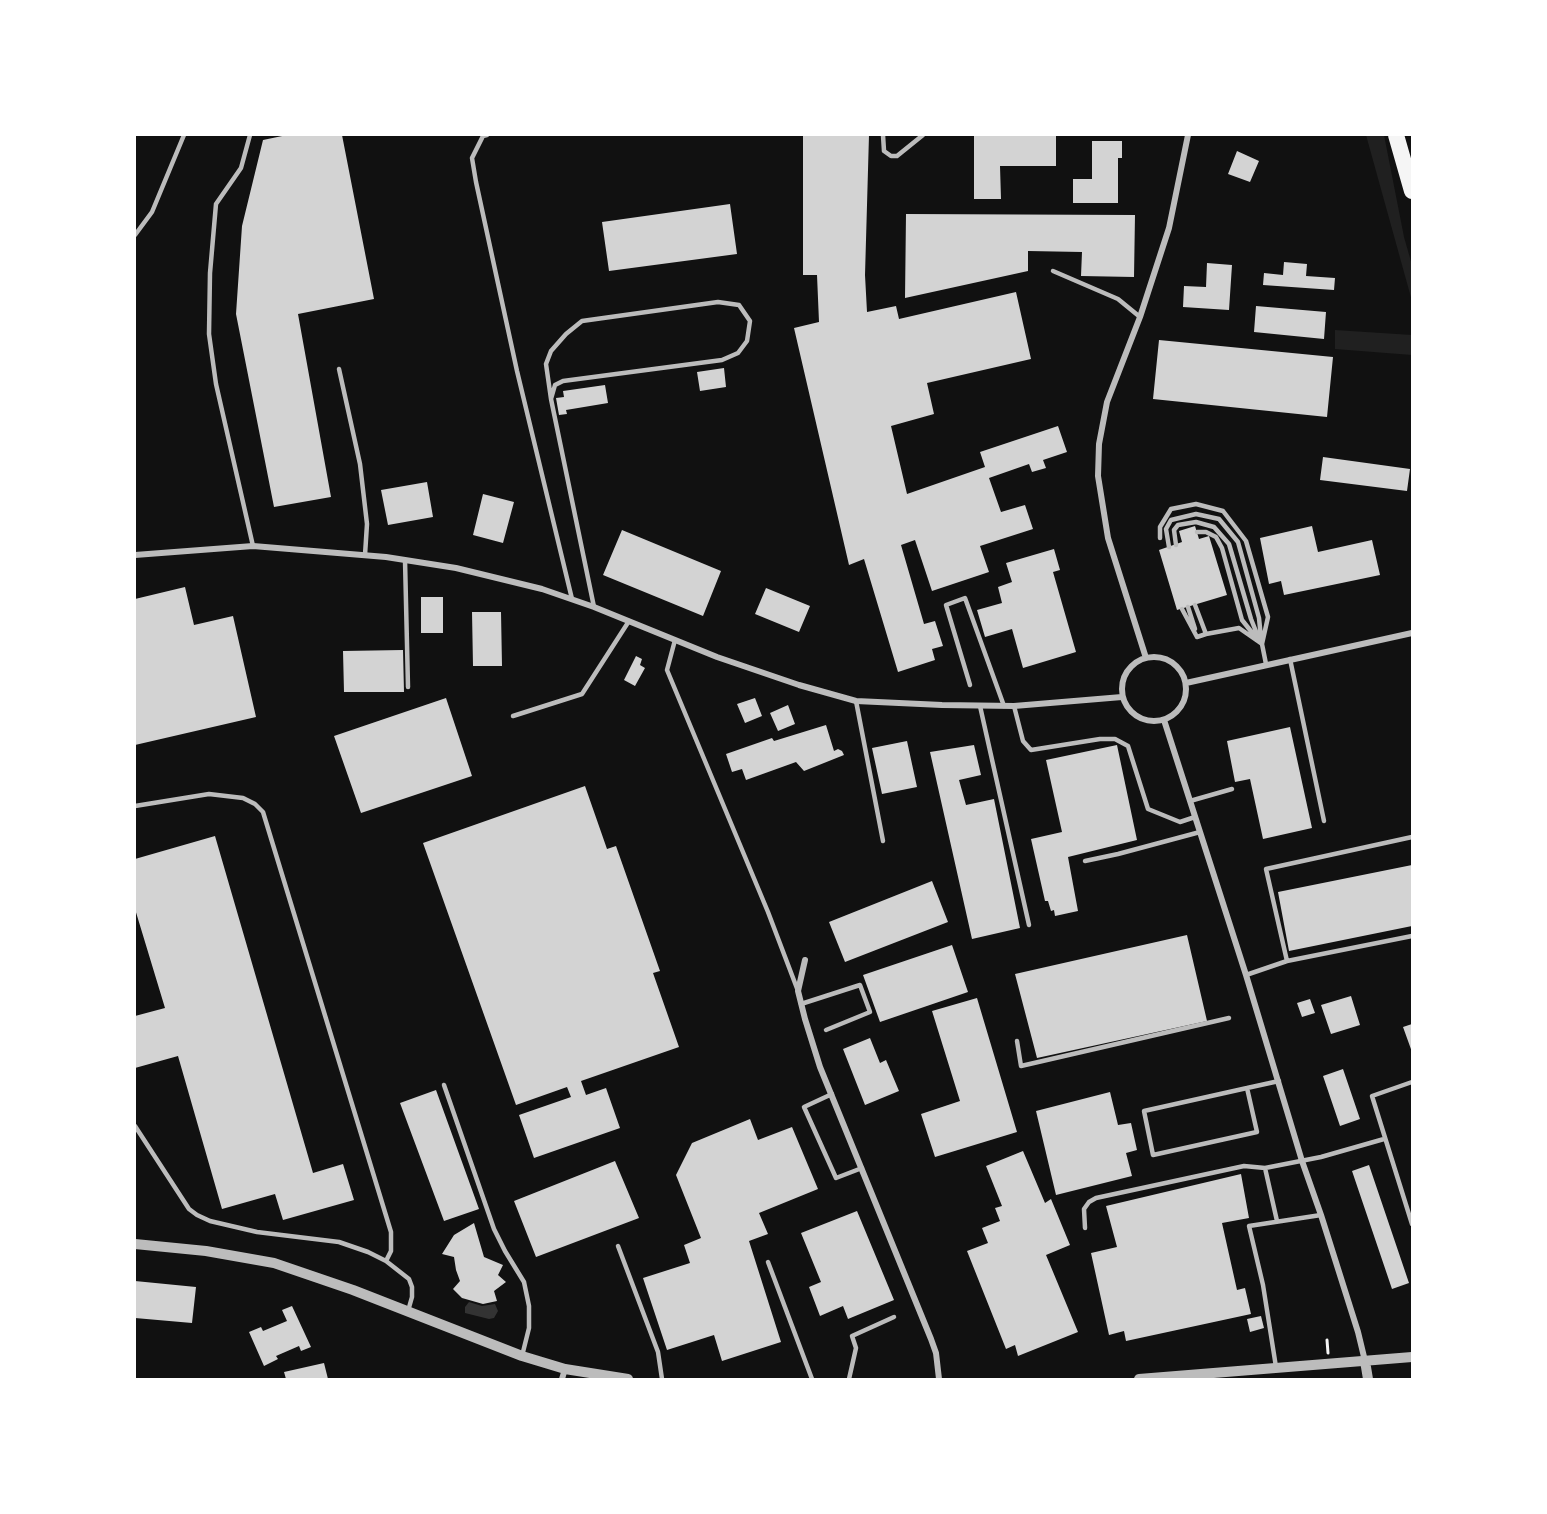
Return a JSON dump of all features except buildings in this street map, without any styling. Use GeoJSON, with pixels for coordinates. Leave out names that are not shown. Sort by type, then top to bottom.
{"type":"FeatureCollection","features":[{"type":"Feature","properties":{"kind":"highway"},"geometry":{"type":"LineString","coordinates":[[1396,135],[1412,191]]}},
{"type":"Feature","properties":{"kind":"street"},"geometry":{"type":"LineString","coordinates":[[1146,658],[1108,538],[1098,477],[1099,444],[1107,402],[1140,317],[1169,228],[1188,135]]}},
{"type":"Feature","properties":{"kind":"street"},"geometry":{"type":"LineString","coordinates":[[135,555],[253,546],[365,555],[456,568],[542,589],[799,685],[856,701],[1014,706],[1122,697]]}},
{"type":"Feature","properties":{"kind":"street"},"geometry":{"type":"LineString","coordinates":[[1186,683],[1412,633]]}},
{"type":"Feature","properties":{"kind":"street"},"geometry":{"type":"LineString","coordinates":[[1146,658],[1167,659],[1182,673],[1186,683],[1186,692],[1179,710],[1164,720],[1154,722],[1143,720],[1126,707],[1122,697],[1121,687],[1129,668],[1146,658]]}},
{"type":"Feature","properties":{"kind":"street"},"geometry":{"type":"LineString","coordinates":[[1164,720],[1321,1215],[1365,1361],[1368,1379]]}},
{"type":"Feature","properties":{"kind":"street"},"geometry":{"type":"LineString","coordinates":[[805,960],[798,991],[820,1067],[936,1353],[939,1379]]}},
{"type":"Feature","properties":{"kind":"street"},"geometry":{"type":"LineString","coordinates":[[135,1244],[206,1251],[274,1263],[312,1274],[563,1374],[628,1379]]}},
{"type":"Feature","properties":{"kind":"street"},"geometry":{"type":"LineString","coordinates":[[1138,1379],[1412,1357]]}},
{"type":"Feature","properties":{"kind":"lane"},"geometry":{"type":"LineString","coordinates":[[135,235],[152,212],[184,135]]}},
{"type":"Feature","properties":{"kind":"lane"},"geometry":{"type":"LineString","coordinates":[[250,135],[241,168],[216,204],[208,334],[216,384],[253,546]]}},
{"type":"Feature","properties":{"kind":"lane"},"geometry":{"type":"LineString","coordinates":[[487,135],[483,136],[472,158],[476,182],[517,371],[572,599]]}},
{"type":"Feature","properties":{"kind":"lane"},"geometry":{"type":"LineString","coordinates":[[883,135],[884,151],[891,156],[897,156],[923,135]]}},
{"type":"Feature","properties":{"kind":"lane"},"geometry":{"type":"LineString","coordinates":[[1053,270],[1118,298],[1140,317]]}},
{"type":"Feature","properties":{"kind":"lane"},"geometry":{"type":"LineString","coordinates":[[551,399],[555,385],[563,381],[722,360],[738,353],[747,341],[750,321],[739,305],[718,302],[582,321],[551,351],[546,364],[551,399],[594,607]]}},
{"type":"Feature","properties":{"kind":"lane"},"geometry":{"type":"LineString","coordinates":[[339,369],[360,464],[367,524],[365,555]]}},
{"type":"Feature","properties":{"kind":"lane"},"geometry":{"type":"LineString","coordinates":[[1160,538],[1160,527],[1171,509],[1197,504],[1223,511],[1246,541],[1268,617],[1262,644]]}},
{"type":"Feature","properties":{"kind":"lane"},"geometry":{"type":"LineString","coordinates":[[1169,547],[1166,529],[1171,520],[1196,514],[1219,519],[1238,542],[1259,618],[1266,664]]}},
{"type":"Feature","properties":{"kind":"lane"},"geometry":{"type":"LineString","coordinates":[[1180,536],[1175,542],[1174,530],[1178,525],[1196,522],[1214,527],[1229,544],[1251,619],[1262,644]]}},
{"type":"Feature","properties":{"kind":"lane"},"geometry":{"type":"LineString","coordinates":[[1197,532],[1206,532],[1216,537],[1222,548],[1242,620],[1262,644]]}},
{"type":"Feature","properties":{"kind":"lane"},"geometry":{"type":"LineString","coordinates":[[405,560],[408,687]]}},
{"type":"Feature","properties":{"kind":"lane"},"geometry":{"type":"LineString","coordinates":[[970,685],[946,605],[965,598],[1004,706]]}},
{"type":"Feature","properties":{"kind":"lane"},"geometry":{"type":"LineString","coordinates":[[1195,605],[1206,634]]}},
{"type":"Feature","properties":{"kind":"lane"},"geometry":{"type":"LineString","coordinates":[[1188,607],[1197,637]]}},
{"type":"Feature","properties":{"kind":"lane"},"geometry":{"type":"LineString","coordinates":[[1182,609],[1197,637]]}},
{"type":"Feature","properties":{"kind":"lane"},"geometry":{"type":"LineString","coordinates":[[513,716],[582,694],[629,621]]}},
{"type":"Feature","properties":{"kind":"lane"},"geometry":{"type":"LineString","coordinates":[[1197,637],[1239,628],[1262,644]]}},
{"type":"Feature","properties":{"kind":"lane"},"geometry":{"type":"LineString","coordinates":[[675,640],[667,670],[768,912],[798,991]]}},
{"type":"Feature","properties":{"kind":"lane"},"geometry":{"type":"LineString","coordinates":[[1290,659],[1324,821]]}},
{"type":"Feature","properties":{"kind":"lane"},"geometry":{"type":"LineString","coordinates":[[856,701],[883,841]]}},
{"type":"Feature","properties":{"kind":"lane"},"geometry":{"type":"LineString","coordinates":[[980,706],[1029,925]]}},
{"type":"Feature","properties":{"kind":"lane"},"geometry":{"type":"LineString","coordinates":[[1014,706],[1023,741],[1031,750],[1100,739],[1115,739],[1128,746],[1148,809],[1180,822],[1195,817]]}},
{"type":"Feature","properties":{"kind":"lane"},"geometry":{"type":"LineString","coordinates":[[1190,801],[1232,789]]}},
{"type":"Feature","properties":{"kind":"lane"},"geometry":{"type":"LineString","coordinates":[[135,806],[209,794],[243,798],[255,804],[263,812],[392,1232],[391,1251],[386,1261]]}},
{"type":"Feature","properties":{"kind":"lane"},"geometry":{"type":"LineString","coordinates":[[1085,861],[1200,832]]}},
{"type":"Feature","properties":{"kind":"lane"},"geometry":{"type":"LineString","coordinates":[[1287,961],[1266,870],[1412,837]]}},
{"type":"Feature","properties":{"kind":"lane"},"geometry":{"type":"LineString","coordinates":[[1246,975],[1287,961],[1412,936]]}},
{"type":"Feature","properties":{"kind":"lane"},"geometry":{"type":"LineString","coordinates":[[801,1004],[861,985],[870,1012],[826,1030]]}},
{"type":"Feature","properties":{"kind":"lane"},"geometry":{"type":"LineString","coordinates":[[1017,1041],[1022,1066],[1229,1018]]}},
{"type":"Feature","properties":{"kind":"lane"},"geometry":{"type":"LineString","coordinates":[[1247,1088],[1257,1132],[1153,1155],[1144,1111],[1247,1088],[1279,1081]]}},
{"type":"Feature","properties":{"kind":"lane"},"geometry":{"type":"LineString","coordinates":[[1412,1082],[1372,1096],[1412,1224]]}},
{"type":"Feature","properties":{"kind":"lane"},"geometry":{"type":"LineString","coordinates":[[444,1085],[494,1229],[524,1282],[529,1306],[529,1328],[522,1356]]}},
{"type":"Feature","properties":{"kind":"lane"},"geometry":{"type":"LineString","coordinates":[[832,1094],[804,1107],[836,1178],[862,1168]]}},
{"type":"Feature","properties":{"kind":"lane"},"geometry":{"type":"LineString","coordinates":[[135,1126],[189,1209],[197,1215],[210,1221],[257,1232],[339,1242],[386,1261],[409,1279],[412,1297],[408,1311]]}},
{"type":"Feature","properties":{"kind":"lane"},"geometry":{"type":"LineString","coordinates":[[1085,1228],[1084,1209],[1096,1198],[1244,1166],[1265,1168],[1302,1161],[1384,1139]]}},
{"type":"Feature","properties":{"kind":"lane"},"geometry":{"type":"LineString","coordinates":[[1265,1168],[1277,1221]]}},
{"type":"Feature","properties":{"kind":"lane"},"geometry":{"type":"LineString","coordinates":[[1276,1368],[1263,1285],[1249,1226],[1321,1215]]}},
{"type":"Feature","properties":{"kind":"lane"},"geometry":{"type":"LineString","coordinates":[[618,1246],[658,1352],[662,1379]]}},
{"type":"Feature","properties":{"kind":"lane"},"geometry":{"type":"LineString","coordinates":[[768,1262],[812,1379]]}},
{"type":"Feature","properties":{"kind":"lane"},"geometry":{"type":"LineString","coordinates":[[849,1379],[856,1348],[852,1336],[894,1317]]}},
{"type":"Feature","properties":{"kind":"shaded area"},"geometry":{"type":"Polygon","coordinates":[[[1366,135],[1384,135],[1404,237],[1412,265],[1412,301],[1366,135]]]}},
{"type":"Feature","properties":{"kind":"shaded area"},"geometry":{"type":"Polygon","coordinates":[[[1335,330],[1412,335],[1412,355],[1335,349],[1335,330]]]}},
{"type":"Feature","properties":{"kind":"shaded area"},"geometry":{"type":"Polygon","coordinates":[[[469,1302],[482,1306],[495,1304],[498,1311],[494,1318],[489,1319],[465,1313],[465,1307],[469,1302]]]}}]}
